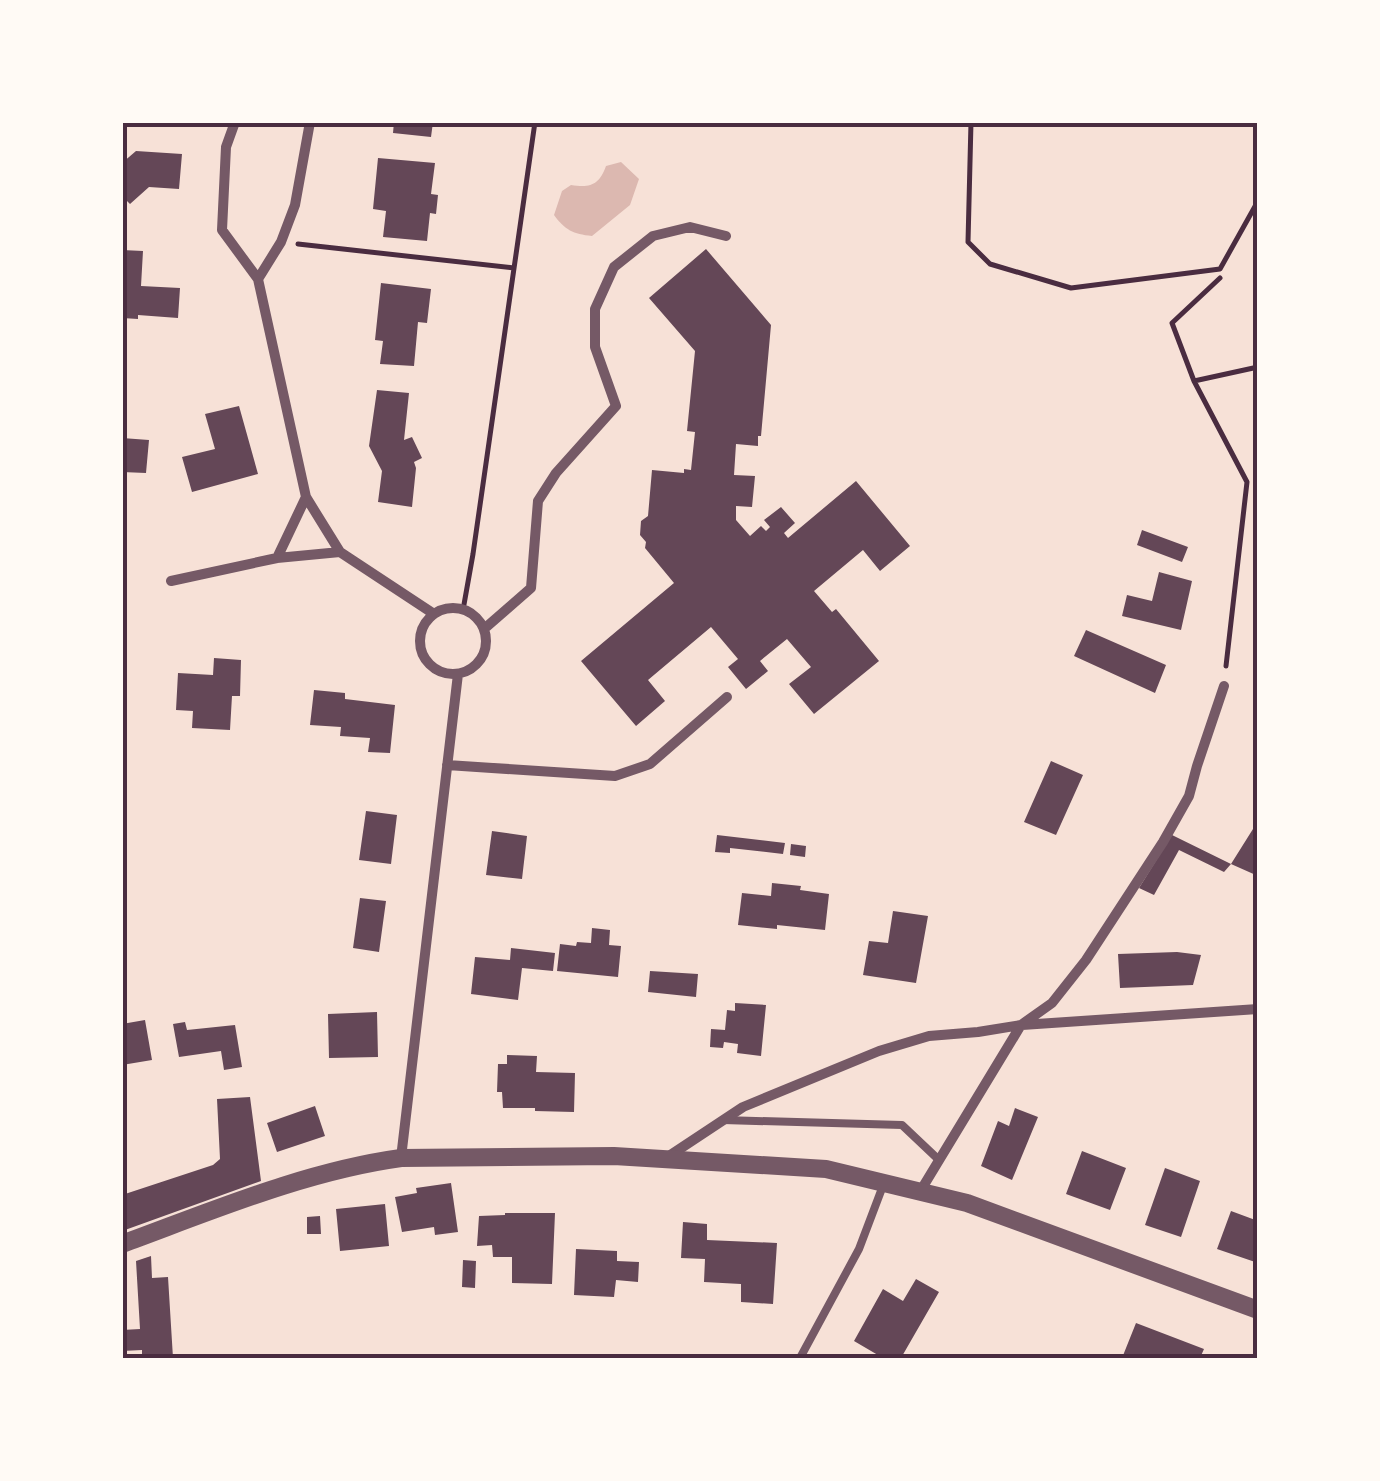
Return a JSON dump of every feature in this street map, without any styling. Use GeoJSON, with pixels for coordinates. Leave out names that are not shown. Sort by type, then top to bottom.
{"type":"FeatureCollection","features":[{"type":"Feature","properties":{"kind":"street"},"geometry":{"type":"LineString","coordinates":[[235,122],[226,147],[222,230],[258,278],[306,498],[340,552],[434,614]]}},
{"type":"Feature","properties":{"kind":"street"},"geometry":{"type":"LineString","coordinates":[[258,278],[281,242],[295,205],[310,122]]}},
{"type":"Feature","properties":{"kind":"street"},"geometry":{"type":"LineString","coordinates":[[484,629],[531,588],[538,502],[556,473],[616,406],[595,347],[595,309],[614,267],[653,236],[690,227],[726,236]]}},
{"type":"Feature","properties":{"kind":"street"},"geometry":{"type":"LineString","coordinates":[[276,558],[306,498]]}},
{"type":"Feature","properties":{"kind":"street"},"geometry":{"type":"LineString","coordinates":[[172,581],[276,558],[340,552]]}},
{"type":"Feature","properties":{"kind":"street"},"geometry":{"type":"LineString","coordinates":[[443,609],[463,610],[484,629],[486,639],[481,658],[467,671],[447,674],[436,670],[422,653],[420,642],[426,622],[443,609]]}},
{"type":"Feature","properties":{"kind":"street"},"geometry":{"type":"LineString","coordinates":[[401,1158],[458,674]]}},
{"type":"Feature","properties":{"kind":"street"},"geometry":{"type":"LineString","coordinates":[[921,1190],[1021,1025],[1052,1003],[1075,974],[1163,842],[1189,796],[1224,686]]}},
{"type":"Feature","properties":{"kind":"street"},"geometry":{"type":"LineString","coordinates":[[447,765],[615,776],[650,764],[727,696]]}},
{"type":"Feature","properties":{"kind":"street"},"geometry":{"type":"LineString","coordinates":[[667,1158],[743,1107],[879,1051],[929,1036],[1021,1025],[1258,1009]]}},
{"type":"Feature","properties":{"kind":"street"},"geometry":{"type":"LineString","coordinates":[[122,1244],[201,1214],[361,1163],[401,1158],[667,1158],[826,1168],[968,1202],[1258,1310]]}},
{"type":"Feature","properties":{"kind":"lane"},"geometry":{"type":"LineString","coordinates":[[723,1120],[902,1126],[939,1160]]}},
{"type":"Feature","properties":{"kind":"lane"},"geometry":{"type":"LineString","coordinates":[[800,1358],[859,1249],[884,1183]]}},
{"type":"Feature","properties":{"kind":"path"},"geometry":{"type":"LineString","coordinates":[[463,610],[535,122]]}},
{"type":"Feature","properties":{"kind":"path"},"geometry":{"type":"LineString","coordinates":[[971,122],[968,242],[990,264],[1071,288],[1220,268],[1258,201]]}},
{"type":"Feature","properties":{"kind":"path"},"geometry":{"type":"LineString","coordinates":[[281,242],[514,268]]}},
{"type":"Feature","properties":{"kind":"path"},"geometry":{"type":"LineString","coordinates":[[1220,278],[1172,323],[1194,381],[1247,482],[1224,686]]}},
{"type":"Feature","properties":{"kind":"path"},"geometry":{"type":"LineString","coordinates":[[1194,381],[1258,367]]}},
{"type":"Feature","properties":{"kind":"shaded area"},"geometry":{"type":"Polygon","coordinates":[[[621,162],[639,179],[630,205],[592,236],[562,224],[554,215],[562,191],[571,185],[593,184],[606,166],[621,162]]]}},
{"type":"Feature","properties":{"kind":"building"},"geometry":{"type":"Polygon","coordinates":[[[394,122],[433,122],[431,137],[393,133],[394,122]]]}},
{"type":"Feature","properties":{"kind":"building"},"geometry":{"type":"Polygon","coordinates":[[[136,151],[182,154],[179,189],[149,187],[130,204],[122,196],[122,163],[136,151]]]}},
{"type":"Feature","properties":{"kind":"building"},"geometry":{"type":"Polygon","coordinates":[[[378,158],[435,163],[431,194],[438,195],[436,214],[430,213],[427,241],[383,237],[386,211],[373,209],[378,158]]]}},
{"type":"Feature","properties":{"kind":"building"},"geometry":{"type":"Polygon","coordinates":[[[706,249],[771,325],[761,436],[758,446],[736,444],[734,475],[755,476],[752,507],[736,506],[736,520],[750,536],[761,526],[766,531],[770,527],[764,520],[781,507],[795,523],[784,533],[788,538],[856,481],[910,546],[880,571],[863,550],[814,591],[832,612],[836,609],[879,661],[814,714],[789,684],[811,667],[787,639],[760,661],[768,671],[746,689],[728,667],[738,659],[711,627],[648,680],[665,701],[636,726],[581,661],[674,583],[645,548],[646,542],[640,535],[641,521],[648,516],[652,470],[691,470],[695,432],[687,431],[695,351],[649,298],[706,249]]]}},
{"type":"Feature","properties":{"kind":"building"},"geometry":{"type":"Polygon","coordinates":[[[122,250],[143,251],[141,286],[180,288],[178,318],[122,318],[122,250]]]}},
{"type":"Feature","properties":{"kind":"building"},"geometry":{"type":"Polygon","coordinates":[[[381,283],[431,289],[427,323],[418,322],[414,366],[380,364],[383,341],[375,340],[381,283]]]}},
{"type":"Feature","properties":{"kind":"building"},"geometry":{"type":"Polygon","coordinates":[[[377,390],[409,393],[404,440],[412,437],[422,458],[414,462],[412,507],[378,502],[382,471],[369,446],[377,390]]]}},
{"type":"Feature","properties":{"kind":"building"},"geometry":{"type":"Polygon","coordinates":[[[239,406],[258,474],[192,492],[182,457],[215,449],[205,414],[239,406]]]}},
{"type":"Feature","properties":{"kind":"building"},"geometry":{"type":"Polygon","coordinates":[[[122,438],[149,440],[146,473],[122,472],[122,438]]]}},
{"type":"Feature","properties":{"kind":"building"},"geometry":{"type":"Polygon","coordinates":[[[1142,530],[1188,547],[1182,562],[1137,545],[1142,530]]]}},
{"type":"Feature","properties":{"kind":"building"},"geometry":{"type":"Polygon","coordinates":[[[1159,572],[1192,581],[1181,630],[1122,616],[1127,595],[1152,601],[1159,572]]]}},
{"type":"Feature","properties":{"kind":"building"},"geometry":{"type":"Polygon","coordinates":[[[1086,630],[1166,665],[1155,693],[1074,656],[1086,630]]]}},
{"type":"Feature","properties":{"kind":"building"},"geometry":{"type":"Polygon","coordinates":[[[214,658],[241,660],[240,696],[232,696],[230,730],[192,728],[193,711],[176,710],[178,673],[213,675],[214,658]]]}},
{"type":"Feature","properties":{"kind":"building"},"geometry":{"type":"Polygon","coordinates":[[[314,690],[345,693],[345,699],[395,705],[390,753],[368,752],[370,738],[340,736],[341,727],[310,725],[314,690]]]}},
{"type":"Feature","properties":{"kind":"building"},"geometry":{"type":"Polygon","coordinates":[[[1051,761],[1083,775],[1056,835],[1024,822],[1051,761]]]}},
{"type":"Feature","properties":{"kind":"building"},"geometry":{"type":"Polygon","coordinates":[[[366,811],[397,815],[391,864],[359,860],[366,811]]]}},
{"type":"Feature","properties":{"kind":"building"},"geometry":{"type":"Polygon","coordinates":[[[1258,821],[1258,876],[1231,864],[1258,821]]]}},
{"type":"Feature","properties":{"kind":"building"},"geometry":{"type":"Polygon","coordinates":[[[492,831],[527,836],[522,879],[486,875],[492,831]]]}},
{"type":"Feature","properties":{"kind":"building"},"geometry":{"type":"Polygon","coordinates":[[[717,835],[785,843],[783,854],[730,848],[730,853],[715,852],[717,835]]]}},
{"type":"Feature","properties":{"kind":"building"},"geometry":{"type":"Polygon","coordinates":[[[1172,835],[1231,864],[1224,872],[1179,850],[1154,895],[1139,888],[1172,835]]]}},
{"type":"Feature","properties":{"kind":"building"},"geometry":{"type":"Polygon","coordinates":[[[791,844],[806,846],[805,857],[790,855],[791,844]]]}},
{"type":"Feature","properties":{"kind":"building"},"geometry":{"type":"Polygon","coordinates":[[[772,883],[829,894],[825,930],[738,925],[742,893],[771,896],[772,883]]]}},
{"type":"Feature","properties":{"kind":"building"},"geometry":{"type":"Polygon","coordinates":[[[360,898],[386,901],[379,952],[353,948],[360,898]]]}},
{"type":"Feature","properties":{"kind":"building"},"geometry":{"type":"Polygon","coordinates":[[[893,911],[928,916],[916,983],[863,975],[869,941],[888,943],[893,911]]]}},
{"type":"Feature","properties":{"kind":"building"},"geometry":{"type":"Polygon","coordinates":[[[592,928],[610,930],[609,945],[621,946],[618,977],[557,971],[560,944],[591,943],[592,928]]]}},
{"type":"Feature","properties":{"kind":"building"},"geometry":{"type":"Polygon","coordinates":[[[511,948],[555,953],[553,971],[522,968],[518,1000],[471,994],[475,957],[510,960],[511,948]]]}},
{"type":"Feature","properties":{"kind":"building"},"geometry":{"type":"Polygon","coordinates":[[[1118,954],[1201,955],[1193,985],[1120,988],[1118,954]]]}},
{"type":"Feature","properties":{"kind":"building"},"geometry":{"type":"Polygon","coordinates":[[[650,971],[698,974],[696,997],[648,992],[650,971]]]}},
{"type":"Feature","properties":{"kind":"building"},"geometry":{"type":"Polygon","coordinates":[[[735,1003],[766,1005],[761,1056],[737,1053],[738,1044],[724,1042],[723,1048],[710,1047],[711,1029],[725,1030],[727,1010],[735,1011],[735,1003]]]}},
{"type":"Feature","properties":{"kind":"building"},"geometry":{"type":"Polygon","coordinates":[[[377,1012],[378,1057],[329,1058],[328,1014],[377,1012]]]}},
{"type":"Feature","properties":{"kind":"building"},"geometry":{"type":"Polygon","coordinates":[[[145,1020],[152,1060],[122,1065],[122,1024],[145,1020]]]}},
{"type":"Feature","properties":{"kind":"building"},"geometry":{"type":"Polygon","coordinates":[[[185,1022],[187,1030],[235,1025],[242,1067],[224,1070],[221,1051],[179,1057],[173,1024],[185,1022]]]}},
{"type":"Feature","properties":{"kind":"building"},"geometry":{"type":"Polygon","coordinates":[[[507,1055],[537,1056],[536,1072],[575,1073],[574,1112],[503,1108],[502,1092],[497,1092],[498,1064],[507,1064],[507,1055]]]}},
{"type":"Feature","properties":{"kind":"building"},"geometry":{"type":"Polygon","coordinates":[[[250,1097],[261,1181],[125,1230],[122,1195],[213,1165],[220,1159],[217,1099],[250,1097]]]}},
{"type":"Feature","properties":{"kind":"building"},"geometry":{"type":"Polygon","coordinates":[[[315,1106],[325,1136],[277,1152],[267,1123],[315,1106]]]}},
{"type":"Feature","properties":{"kind":"building"},"geometry":{"type":"Polygon","coordinates":[[[1015,1108],[1038,1117],[1012,1180],[981,1166],[998,1121],[1009,1126],[1015,1108]]]}},
{"type":"Feature","properties":{"kind":"building"},"geometry":{"type":"Polygon","coordinates":[[[1082,1151],[1126,1168],[1110,1210],[1066,1194],[1082,1151]]]}},
{"type":"Feature","properties":{"kind":"building"},"geometry":{"type":"Polygon","coordinates":[[[1165,1168],[1200,1181],[1181,1237],[1145,1225],[1165,1168]]]}},
{"type":"Feature","properties":{"kind":"building"},"geometry":{"type":"Polygon","coordinates":[[[451,1183],[458,1232],[435,1235],[434,1227],[402,1232],[395,1197],[417,1193],[416,1188],[451,1183]]]}},
{"type":"Feature","properties":{"kind":"building"},"geometry":{"type":"Polygon","coordinates":[[[385,1204],[389,1246],[340,1251],[336,1209],[385,1204]]]}},
{"type":"Feature","properties":{"kind":"building"},"geometry":{"type":"Polygon","coordinates":[[[1231,1211],[1258,1221],[1258,1263],[1217,1249],[1231,1211]]]}},
{"type":"Feature","properties":{"kind":"building"},"geometry":{"type":"Polygon","coordinates":[[[555,1213],[552,1284],[512,1283],[512,1257],[493,1257],[492,1245],[477,1246],[479,1216],[555,1213]]]}},
{"type":"Feature","properties":{"kind":"building"},"geometry":{"type":"Polygon","coordinates":[[[320,1216],[321,1234],[307,1234],[307,1217],[320,1216]]]}},
{"type":"Feature","properties":{"kind":"building"},"geometry":{"type":"Polygon","coordinates":[[[683,1222],[707,1224],[707,1240],[777,1243],[773,1304],[741,1302],[741,1284],[704,1282],[705,1259],[681,1258],[683,1222]]]}},
{"type":"Feature","properties":{"kind":"building"},"geometry":{"type":"Polygon","coordinates":[[[576,1249],[617,1251],[617,1261],[639,1262],[638,1282],[616,1280],[614,1297],[574,1295],[576,1249]]]}},
{"type":"Feature","properties":{"kind":"building"},"geometry":{"type":"Polygon","coordinates":[[[151,1256],[152,1278],[168,1277],[173,1358],[142,1358],[142,1350],[122,1351],[122,1330],[140,1329],[136,1261],[151,1256]]]}},
{"type":"Feature","properties":{"kind":"building"},"geometry":{"type":"Polygon","coordinates":[[[463,1260],[476,1261],[475,1288],[462,1287],[463,1260]]]}},
{"type":"Feature","properties":{"kind":"building"},"geometry":{"type":"Polygon","coordinates":[[[916,1279],[939,1292],[901,1358],[883,1358],[854,1341],[883,1289],[903,1301],[916,1279]]]}},
{"type":"Feature","properties":{"kind":"building"},"geometry":{"type":"Polygon","coordinates":[[[1136,1323],[1204,1349],[1200,1358],[1122,1358],[1136,1323]]]}}]}
